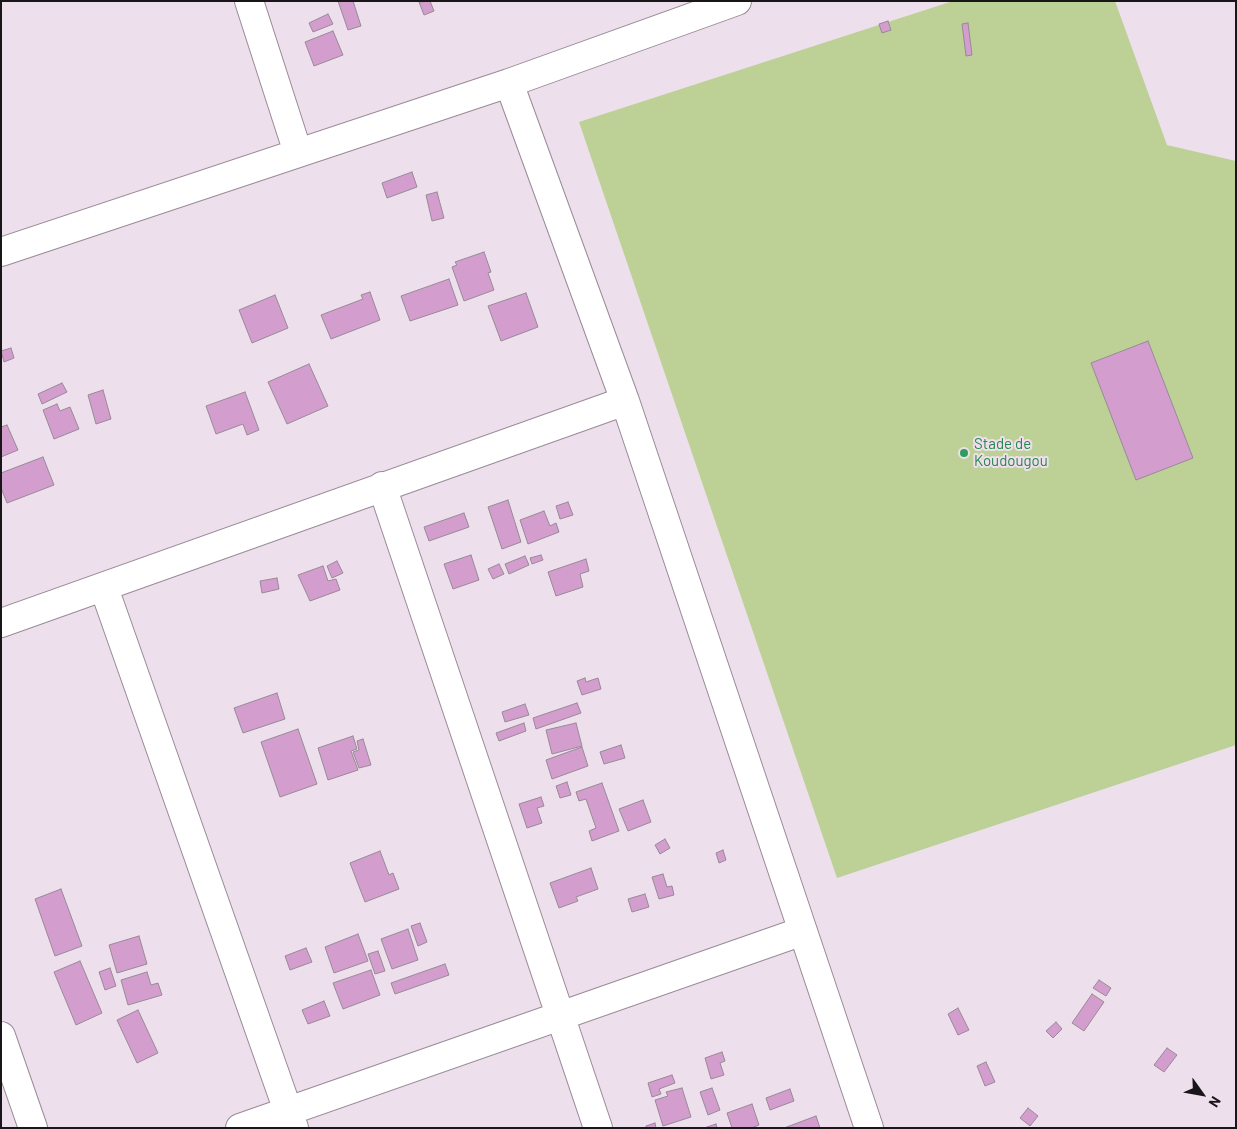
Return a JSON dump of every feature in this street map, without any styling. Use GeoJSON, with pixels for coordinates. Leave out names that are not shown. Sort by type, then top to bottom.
{"type":"FeatureCollection","features":[{"type":"Feature","properties":{"kind":"street"},"geometry":{"type":"LineString","coordinates":[[249,1],[298,153]]}},
{"type":"Feature","properties":{"kind":"street"},"geometry":{"type":"LineString","coordinates":[[1,252],[509,83],[737,1]]}},
{"type":"Feature","properties":{"kind":"street"},"geometry":{"type":"LineString","coordinates":[[509,83],[626,401],[869,1128]]}},
{"type":"Feature","properties":{"kind":"street"},"geometry":{"type":"LineString","coordinates":[[1,623],[104,588],[382,486],[626,401]]}},
{"type":"Feature","properties":{"kind":"street"},"geometry":{"type":"LineString","coordinates":[[382,486],[598,1128]]}},
{"type":"Feature","properties":{"kind":"street"},"geometry":{"type":"LineString","coordinates":[[104,588],[291,1120]]}},
{"type":"Feature","properties":{"kind":"street"},"geometry":{"type":"LineString","coordinates":[[240,1128],[291,1120],[560,1015],[803,931]]}},
{"type":"Feature","properties":{"kind":"street"},"geometry":{"type":"LineString","coordinates":[[1,1036],[33,1128]]}},
{"type":"Feature","properties":{"kind":"green space","name":"Stade de Koudougou"},"geometry":{"type":"Polygon","coordinates":[[[953,1],[1115,1],[1167,145],[1236,161],[1236,745],[837,878],[579,122],[953,1]]]}},
{"type":"Feature","properties":{"kind":"building"},"geometry":{"type":"Polygon","coordinates":[[[338,1],[353,1],[361,26],[348,30],[338,1]]]}},
{"type":"Feature","properties":{"kind":"building"},"geometry":{"type":"Polygon","coordinates":[[[430,1],[434,11],[424,15],[419,2],[430,1]]]}},
{"type":"Feature","properties":{"kind":"building"},"geometry":{"type":"Polygon","coordinates":[[[328,14],[333,24],[313,32],[309,23],[328,14]]]}},
{"type":"Feature","properties":{"kind":"building"},"geometry":{"type":"Polygon","coordinates":[[[888,21],[891,30],[882,33],[879,24],[888,21]]]}},
{"type":"Feature","properties":{"kind":"building"},"geometry":{"type":"Polygon","coordinates":[[[968,23],[972,55],[966,56],[962,24],[968,23]]]}},
{"type":"Feature","properties":{"kind":"building"},"geometry":{"type":"Polygon","coordinates":[[[333,31],[343,55],[314,66],[305,42],[333,31]]]}},
{"type":"Feature","properties":{"kind":"building"},"geometry":{"type":"Polygon","coordinates":[[[412,172],[417,187],[387,198],[382,183],[412,172]]]}},
{"type":"Feature","properties":{"kind":"building"},"geometry":{"type":"Polygon","coordinates":[[[437,192],[444,218],[432,221],[426,195],[437,192]]]}},
{"type":"Feature","properties":{"kind":"building"},"geometry":{"type":"Polygon","coordinates":[[[484,252],[491,272],[488,273],[494,290],[464,301],[452,267],[457,265],[455,262],[484,252]]]}},
{"type":"Feature","properties":{"kind":"building"},"geometry":{"type":"Polygon","coordinates":[[[449,279],[458,305],[410,321],[401,296],[449,279]]]}},
{"type":"Feature","properties":{"kind":"building"},"geometry":{"type":"Polygon","coordinates":[[[370,292],[380,320],[331,339],[321,315],[363,299],[361,295],[370,292]]]}},
{"type":"Feature","properties":{"kind":"building"},"geometry":{"type":"Polygon","coordinates":[[[526,293],[538,327],[501,341],[488,306],[526,293]]]}},
{"type":"Feature","properties":{"kind":"building"},"geometry":{"type":"Polygon","coordinates":[[[275,295],[288,328],[252,343],[239,310],[275,295]]]}},
{"type":"Feature","properties":{"kind":"building"},"geometry":{"type":"Polygon","coordinates":[[[1148,341],[1193,458],[1136,480],[1091,363],[1148,341]]]}},
{"type":"Feature","properties":{"kind":"building"},"geometry":{"type":"Polygon","coordinates":[[[11,348],[14,358],[4,362],[1,351],[11,348]]]}},
{"type":"Feature","properties":{"kind":"building"},"geometry":{"type":"Polygon","coordinates":[[[309,364],[328,406],[287,424],[268,382],[309,364]]]}},
{"type":"Feature","properties":{"kind":"building"},"geometry":{"type":"Polygon","coordinates":[[[62,383],[67,392],[42,404],[38,394],[62,383]]]}},
{"type":"Feature","properties":{"kind":"building"},"geometry":{"type":"Polygon","coordinates":[[[103,390],[111,419],[96,424],[88,395],[103,390]]]}},
{"type":"Feature","properties":{"kind":"building"},"geometry":{"type":"Polygon","coordinates":[[[245,392],[259,430],[247,435],[243,424],[216,434],[206,406],[245,392]]]}},
{"type":"Feature","properties":{"kind":"building"},"geometry":{"type":"Polygon","coordinates":[[[57,404],[60,411],[70,407],[79,429],[54,439],[43,410],[57,404]]]}},
{"type":"Feature","properties":{"kind":"building"},"geometry":{"type":"Polygon","coordinates":[[[7,425],[18,450],[1,457],[1,427],[7,425]]]}},
{"type":"Feature","properties":{"kind":"building"},"geometry":{"type":"Polygon","coordinates":[[[43,457],[54,485],[7,503],[1,488],[1,473],[43,457]]]}},
{"type":"Feature","properties":{"kind":"building"},"geometry":{"type":"Polygon","coordinates":[[[508,500],[521,542],[502,549],[488,507],[508,500]]]}},
{"type":"Feature","properties":{"kind":"building"},"geometry":{"type":"Polygon","coordinates":[[[568,502],[573,515],[560,519],[556,506],[568,502]]]}},
{"type":"Feature","properties":{"kind":"building"},"geometry":{"type":"Polygon","coordinates":[[[544,511],[550,526],[556,523],[559,532],[528,544],[520,520],[544,511]]]}},
{"type":"Feature","properties":{"kind":"building"},"geometry":{"type":"Polygon","coordinates":[[[464,513],[469,527],[429,541],[424,527],[464,513]]]}},
{"type":"Feature","properties":{"kind":"building"},"geometry":{"type":"Polygon","coordinates":[[[471,555],[479,580],[453,589],[444,564],[471,555]]]}},
{"type":"Feature","properties":{"kind":"building"},"geometry":{"type":"Polygon","coordinates":[[[541,555],[543,560],[532,564],[530,558],[541,555]]]}},
{"type":"Feature","properties":{"kind":"building"},"geometry":{"type":"Polygon","coordinates":[[[525,556],[529,565],[509,574],[505,564],[525,556]]]}},
{"type":"Feature","properties":{"kind":"building"},"geometry":{"type":"Polygon","coordinates":[[[586,559],[589,571],[580,574],[583,587],[556,596],[548,572],[586,559]]]}},
{"type":"Feature","properties":{"kind":"building"},"geometry":{"type":"Polygon","coordinates":[[[337,561],[343,573],[332,578],[327,566],[337,561]]]}},
{"type":"Feature","properties":{"kind":"building"},"geometry":{"type":"Polygon","coordinates":[[[499,564],[504,574],[493,579],[488,569],[499,564]]]}},
{"type":"Feature","properties":{"kind":"building"},"geometry":{"type":"Polygon","coordinates":[[[323,566],[328,581],[336,579],[340,590],[310,601],[298,575],[323,566]]]}},
{"type":"Feature","properties":{"kind":"building"},"geometry":{"type":"Polygon","coordinates":[[[277,578],[279,589],[262,593],[260,581],[277,578]]]}},
{"type":"Feature","properties":{"kind":"building"},"geometry":{"type":"Polygon","coordinates":[[[585,678],[586,682],[598,678],[601,689],[582,695],[577,681],[585,678]]]}},
{"type":"Feature","properties":{"kind":"building"},"geometry":{"type":"Polygon","coordinates":[[[277,693],[285,719],[243,733],[234,708],[277,693]]]}},
{"type":"Feature","properties":{"kind":"building"},"geometry":{"type":"Polygon","coordinates":[[[577,703],[581,713],[536,729],[533,718],[577,703]]]}},
{"type":"Feature","properties":{"kind":"building"},"geometry":{"type":"Polygon","coordinates":[[[525,704],[529,715],[505,722],[502,712],[525,704]]]}},
{"type":"Feature","properties":{"kind":"building"},"geometry":{"type":"Polygon","coordinates":[[[524,723],[526,731],[499,741],[496,733],[524,723]]]}},
{"type":"Feature","properties":{"kind":"building"},"geometry":{"type":"Polygon","coordinates":[[[576,723],[582,746],[552,754],[546,730],[576,723]]]}},
{"type":"Feature","properties":{"kind":"building"},"geometry":{"type":"Polygon","coordinates":[[[298,729],[317,784],[280,797],[261,742],[298,729]]]}},
{"type":"Feature","properties":{"kind":"building"},"geometry":{"type":"Polygon","coordinates":[[[353,736],[357,749],[351,751],[358,770],[328,780],[318,748],[353,736]]]}},
{"type":"Feature","properties":{"kind":"building"},"geometry":{"type":"Polygon","coordinates":[[[363,739],[371,765],[359,768],[353,752],[359,750],[357,741],[363,739]]]}},
{"type":"Feature","properties":{"kind":"building"},"geometry":{"type":"Polygon","coordinates":[[[621,745],[625,758],[604,764],[600,752],[621,745]]]}},
{"type":"Feature","properties":{"kind":"building"},"geometry":{"type":"Polygon","coordinates":[[[582,747],[588,766],[552,779],[546,760],[582,747]]]}},
{"type":"Feature","properties":{"kind":"building"},"geometry":{"type":"Polygon","coordinates":[[[567,782],[571,795],[560,798],[556,786],[567,782]]]}},
{"type":"Feature","properties":{"kind":"building"},"geometry":{"type":"Polygon","coordinates":[[[602,783],[619,831],[592,841],[589,831],[596,828],[586,799],[579,801],[576,792],[602,783]]]}},
{"type":"Feature","properties":{"kind":"building"},"geometry":{"type":"Polygon","coordinates":[[[541,797],[544,806],[537,808],[542,823],[527,828],[519,804],[541,797]]]}},
{"type":"Feature","properties":{"kind":"building"},"geometry":{"type":"Polygon","coordinates":[[[643,800],[651,822],[628,831],[619,809],[643,800]]]}},
{"type":"Feature","properties":{"kind":"building"},"geometry":{"type":"Polygon","coordinates":[[[665,839],[670,848],[660,854],[655,845],[665,839]]]}},
{"type":"Feature","properties":{"kind":"building"},"geometry":{"type":"Polygon","coordinates":[[[723,850],[726,860],[719,863],[716,853],[723,850]]]}},
{"type":"Feature","properties":{"kind":"building"},"geometry":{"type":"Polygon","coordinates":[[[380,851],[389,875],[393,873],[399,889],[365,902],[350,863],[380,851]]]}},
{"type":"Feature","properties":{"kind":"building"},"geometry":{"type":"Polygon","coordinates":[[[591,868],[598,889],[576,897],[578,901],[559,908],[550,883],[591,868]]]}},
{"type":"Feature","properties":{"kind":"building"},"geometry":{"type":"Polygon","coordinates":[[[663,874],[667,887],[672,886],[674,895],[659,899],[652,877],[663,874]]]}},
{"type":"Feature","properties":{"kind":"building"},"geometry":{"type":"Polygon","coordinates":[[[61,889],[82,946],[55,956],[35,899],[61,889]]]}},
{"type":"Feature","properties":{"kind":"building"},"geometry":{"type":"Polygon","coordinates":[[[645,894],[649,907],[632,912],[628,899],[645,894]]]}},
{"type":"Feature","properties":{"kind":"building"},"geometry":{"type":"Polygon","coordinates":[[[420,923],[427,942],[418,946],[411,926],[420,923]]]}},
{"type":"Feature","properties":{"kind":"building"},"geometry":{"type":"Polygon","coordinates":[[[408,929],[418,960],[392,969],[381,939],[408,929]]]}},
{"type":"Feature","properties":{"kind":"building"},"geometry":{"type":"Polygon","coordinates":[[[358,934],[368,961],[334,973],[325,947],[358,934]]]}},
{"type":"Feature","properties":{"kind":"building"},"geometry":{"type":"Polygon","coordinates":[[[139,936],[147,964],[117,973],[109,945],[139,936]]]}},
{"type":"Feature","properties":{"kind":"building"},"geometry":{"type":"Polygon","coordinates":[[[306,948],[312,962],[290,970],[285,956],[306,948]]]}},
{"type":"Feature","properties":{"kind":"building"},"geometry":{"type":"Polygon","coordinates":[[[378,951],[385,971],[375,974],[368,954],[378,951]]]}},
{"type":"Feature","properties":{"kind":"building"},"geometry":{"type":"Polygon","coordinates":[[[80,961],[102,1013],[76,1025],[54,972],[80,961]]]}},
{"type":"Feature","properties":{"kind":"building"},"geometry":{"type":"Polygon","coordinates":[[[445,964],[449,975],[395,994],[391,983],[445,964]]]}},
{"type":"Feature","properties":{"kind":"building"},"geometry":{"type":"Polygon","coordinates":[[[110,968],[116,986],[105,990],[99,972],[110,968]]]}},
{"type":"Feature","properties":{"kind":"building"},"geometry":{"type":"Polygon","coordinates":[[[371,970],[380,995],[343,1009],[333,983],[371,970]]]}},
{"type":"Feature","properties":{"kind":"building"},"geometry":{"type":"Polygon","coordinates":[[[147,972],[151,985],[158,983],[162,995],[128,1005],[121,980],[147,972]]]}},
{"type":"Feature","properties":{"kind":"building"},"geometry":{"type":"Polygon","coordinates":[[[1099,980],[1111,988],[1106,996],[1093,988],[1099,980]]]}},
{"type":"Feature","properties":{"kind":"building"},"geometry":{"type":"Polygon","coordinates":[[[1092,994],[1104,1002],[1084,1031],[1072,1023],[1092,994]]]}},
{"type":"Feature","properties":{"kind":"building"},"geometry":{"type":"Polygon","coordinates":[[[324,1001],[330,1016],[308,1024],[302,1010],[324,1001]]]}},
{"type":"Feature","properties":{"kind":"building"},"geometry":{"type":"Polygon","coordinates":[[[958,1008],[969,1030],[958,1035],[948,1014],[958,1008]]]}},
{"type":"Feature","properties":{"kind":"building"},"geometry":{"type":"Polygon","coordinates":[[[138,1010],[158,1053],[137,1063],[117,1020],[138,1010]]]}},
{"type":"Feature","properties":{"kind":"building"},"geometry":{"type":"Polygon","coordinates":[[[1056,1022],[1062,1029],[1053,1038],[1046,1031],[1056,1022]]]}},
{"type":"Feature","properties":{"kind":"building"},"geometry":{"type":"Polygon","coordinates":[[[1167,1048],[1177,1055],[1164,1072],[1154,1065],[1167,1048]]]}},
{"type":"Feature","properties":{"kind":"building"},"geometry":{"type":"Polygon","coordinates":[[[722,1052],[725,1061],[720,1063],[724,1075],[711,1079],[705,1058],[722,1052]]]}},
{"type":"Feature","properties":{"kind":"building"},"geometry":{"type":"Polygon","coordinates":[[[986,1062],[995,1082],[985,1086],[977,1066],[986,1062]]]}},
{"type":"Feature","properties":{"kind":"building"},"geometry":{"type":"Polygon","coordinates":[[[672,1075],[675,1083],[659,1089],[661,1094],[652,1097],[648,1083],[672,1075]]]}},
{"type":"Feature","properties":{"kind":"building"},"geometry":{"type":"Polygon","coordinates":[[[682,1088],[691,1117],[663,1126],[655,1100],[668,1096],[666,1092],[682,1088]]]}},
{"type":"Feature","properties":{"kind":"building"},"geometry":{"type":"Polygon","coordinates":[[[712,1088],[720,1110],[708,1115],[700,1092],[712,1088]]]}},
{"type":"Feature","properties":{"kind":"building"},"geometry":{"type":"Polygon","coordinates":[[[790,1089],[794,1101],[770,1110],[766,1098],[790,1089]]]}},
{"type":"Feature","properties":{"kind":"building"},"geometry":{"type":"Polygon","coordinates":[[[752,1104],[759,1125],[751,1128],[732,1128],[727,1113],[752,1104]]]}},
{"type":"Feature","properties":{"kind":"building"},"geometry":{"type":"Polygon","coordinates":[[[1028,1108],[1038,1116],[1030,1126],[1020,1118],[1028,1108]]]}},
{"type":"Feature","properties":{"kind":"building"},"geometry":{"type":"Polygon","coordinates":[[[816,1116],[820,1128],[784,1128],[816,1116]]]}},
{"type":"Feature","properties":{"kind":"building"},"geometry":{"type":"Polygon","coordinates":[[[655,1123],[656,1128],[646,1128],[646,1126],[655,1123]]]}},
{"type":"Feature","properties":{"kind":"building"},"geometry":{"type":"Polygon","coordinates":[[[716,1124],[717,1128],[704,1128],[716,1124]]]}},
{"type":"Feature","properties":{"kind":"place","name":"Stade de Koudougou"},"geometry":{"type":"Point","coordinates":[964,453]}}]}
